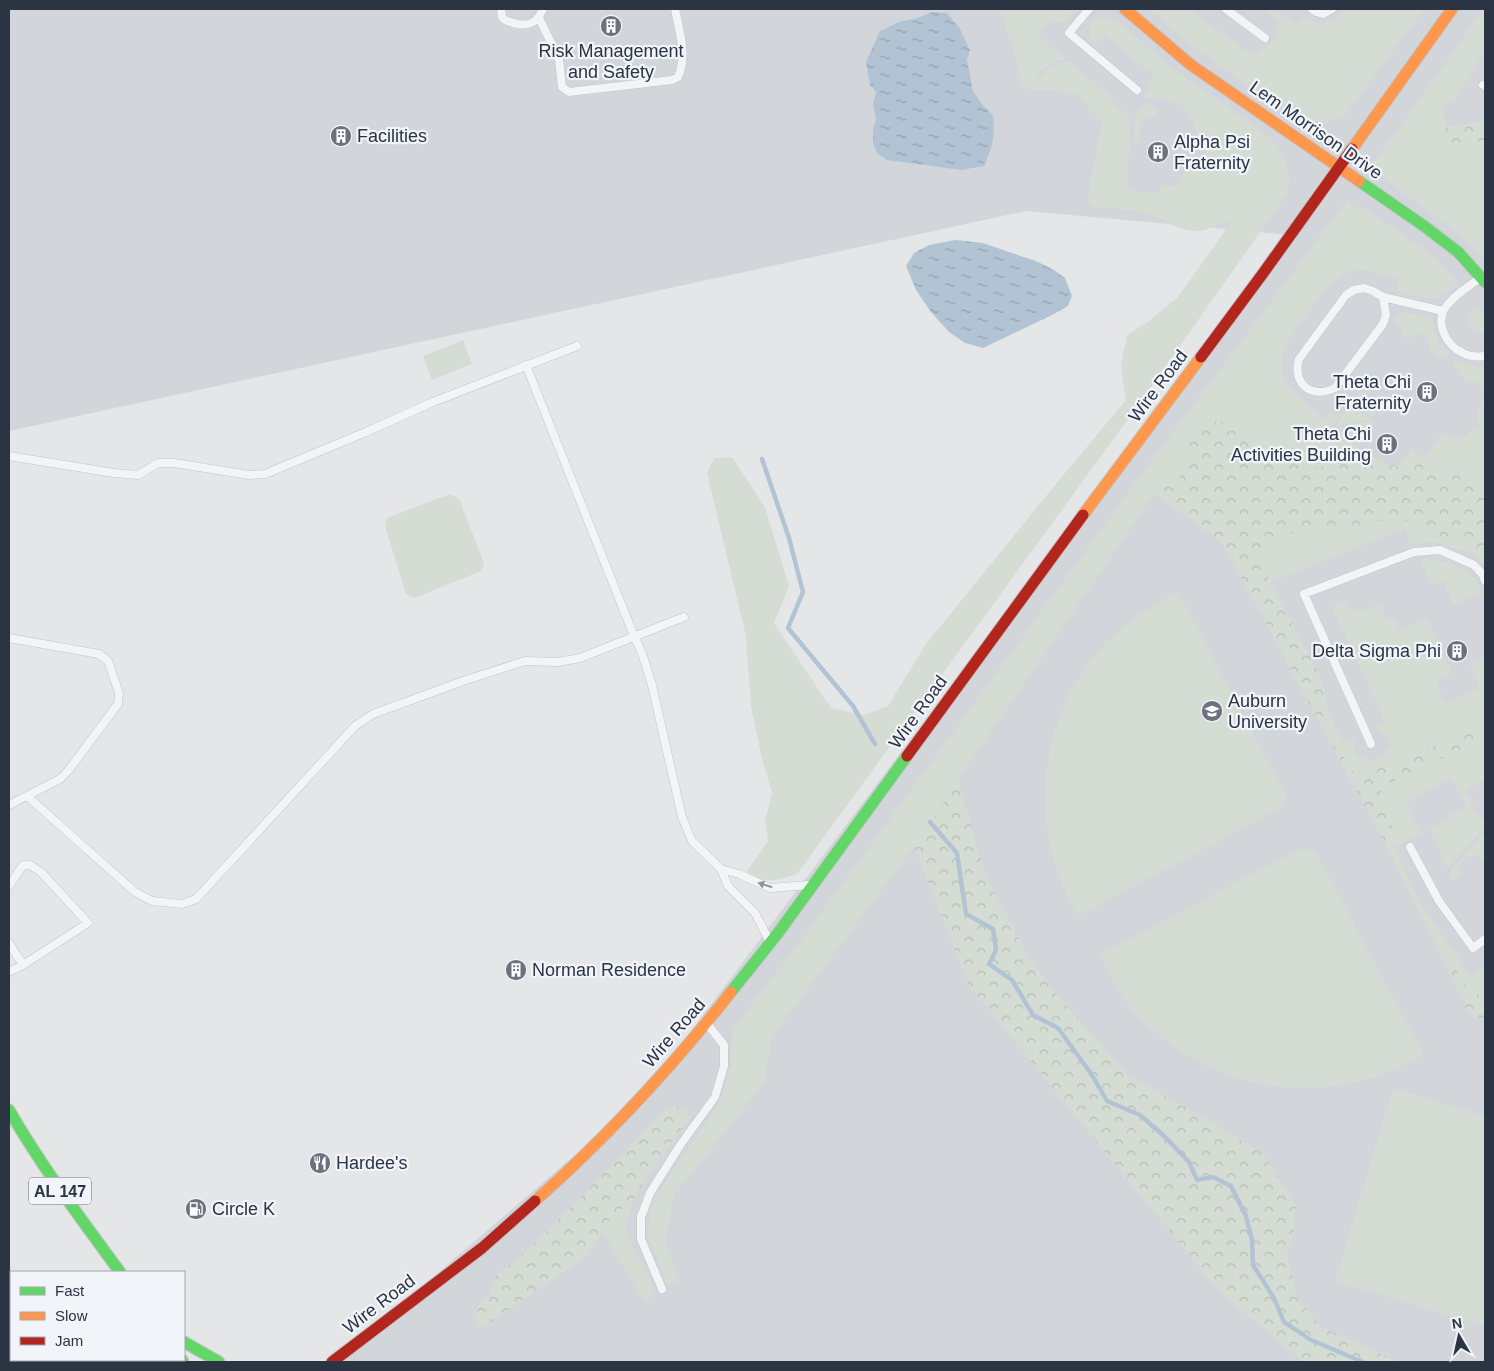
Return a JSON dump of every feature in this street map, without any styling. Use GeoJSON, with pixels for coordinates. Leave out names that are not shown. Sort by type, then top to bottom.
{"type":"FeatureCollection","features":[{"type":"Feature","properties":{"kind":"street","name":"Lem Morrison Drive"},"geometry":{"type":"LineString","coordinates":[[1125,9],[1191,65],[1394,204],[1458,252],[1483,279]]}},
{"type":"Feature","properties":{"kind":"street","name":"Wire Road"},"geometry":{"type":"LineString","coordinates":[[332,1362],[482,1248],[562,1176],[639,1100],[706,1024],[770,942],[1055,553],[1259,279],[1452,9]]}},
{"type":"Feature","properties":{"kind":"street","name":"AL 147"},"geometry":{"type":"LineString","coordinates":[[9,1110],[59,1190],[119,1271]]}},
{"type":"Feature","properties":{"kind":"street"},"geometry":{"type":"LineString","coordinates":[[185,1343],[219,1362]]}},
{"type":"Feature","properties":{"kind":"lane"},"geometry":{"type":"LineString","coordinates":[[501,9],[502,17],[506,21],[520,25],[530,24],[539,18],[543,9]]}},
{"type":"Feature","properties":{"kind":"lane"},"geometry":{"type":"LineString","coordinates":[[539,18],[559,59],[562,87],[569,92],[672,80],[678,77],[682,69],[683,53],[675,9]]}},
{"type":"Feature","properties":{"kind":"lane"},"geometry":{"type":"LineString","coordinates":[[1089,9],[1069,33],[1137,90]]}},
{"type":"Feature","properties":{"kind":"lane"},"geometry":{"type":"LineString","coordinates":[[1226,9],[1266,38]]}},
{"type":"Feature","properties":{"kind":"lane"},"geometry":{"type":"LineString","coordinates":[[1312,9],[1323,14],[1332,9]]}},
{"type":"Feature","properties":{"kind":"lane"},"geometry":{"type":"LineString","coordinates":[[1483,279],[1450,301],[1444,311],[1441,323],[1444,335],[1452,346],[1462,353],[1475,357],[1485,356]]}},
{"type":"Feature","properties":{"kind":"lane"},"geometry":{"type":"LineString","coordinates":[[1383,297],[1386,315],[1383,324],[1335,388],[1327,392],[1318,393],[1309,390],[1302,384],[1296,368],[1299,359],[1346,295],[1354,290],[1364,288],[1383,297],[1444,311]]}},
{"type":"Feature","properties":{"kind":"lane"},"geometry":{"type":"LineString","coordinates":[[9,456],[138,476],[163,463],[174,463],[249,475],[264,474],[433,402],[577,346]]}},
{"type":"Feature","properties":{"kind":"lane"},"geometry":{"type":"LineString","coordinates":[[526,365],[642,653],[652,685],[682,817],[692,841],[721,868],[770,888],[812,885]]}},
{"type":"Feature","properties":{"kind":"lane"},"geometry":{"type":"LineString","coordinates":[[1371,744],[1304,594],[1414,552],[1440,550],[1474,565],[1483,575],[1485,581]]}},
{"type":"Feature","properties":{"kind":"lane"},"geometry":{"type":"LineString","coordinates":[[27,796],[135,892],[152,901],[182,904],[196,899],[355,726],[373,714],[525,661],[558,662],[580,658],[684,617]]}},
{"type":"Feature","properties":{"kind":"lane"},"geometry":{"type":"LineString","coordinates":[[9,638],[99,654],[108,661],[120,692],[118,704],[60,780],[9,804]]}},
{"type":"Feature","properties":{"kind":"lane"},"geometry":{"type":"LineString","coordinates":[[1410,847],[1438,902],[1473,948],[1485,939]]}},
{"type":"Feature","properties":{"kind":"lane"},"geometry":{"type":"LineString","coordinates":[[9,886],[23,865],[30,865],[41,872],[88,923],[9,972]]}},
{"type":"Feature","properties":{"kind":"lane"},"geometry":{"type":"LineString","coordinates":[[721,868],[728,886],[754,913],[770,942]]}},
{"type":"Feature","properties":{"kind":"lane"},"geometry":{"type":"LineString","coordinates":[[9,942],[23,965]]}},
{"type":"Feature","properties":{"kind":"lane"},"geometry":{"type":"LineString","coordinates":[[662,1289],[641,1239],[641,1217],[650,1193],[681,1144],[715,1097],[724,1066],[724,1045],[706,1024]]}},
{"type":"Feature","properties":{"kind":"shaded area","name":"Auburn University"},"geometry":{"type":"Polygon","coordinates":[[[9,9],[1485,9],[1485,1362],[332,1362],[639,1100],[1290,235],[1026,211],[9,431],[9,9]]]}},
{"type":"Feature","properties":{"kind":"green space"},"geometry":{"type":"Polygon","coordinates":[[[1000,9],[1076,9],[1065,21],[1059,23],[1051,20],[1037,34],[1064,59],[1044,68],[1037,76],[1033,87],[1052,66],[1070,62],[1114,99],[1112,102],[1131,118],[1127,185],[1132,191],[1155,193],[1159,192],[1161,185],[1171,186],[1178,184],[1184,173],[1185,166],[1205,167],[1206,145],[1198,144],[1194,122],[1187,110],[1181,105],[1167,99],[1143,97],[1150,90],[1147,86],[1154,76],[1105,35],[1098,43],[1092,40],[1089,35],[1091,24],[1100,17],[1117,20],[1164,62],[1267,135],[1283,154],[1286,161],[1289,176],[1288,193],[1131,415],[797,874],[766,880],[747,871],[768,841],[765,821],[772,793],[762,759],[751,707],[746,636],[707,473],[714,458],[732,457],[765,507],[789,586],[774,623],[831,708],[864,715],[888,706],[926,644],[1126,400],[1121,366],[1127,335],[1149,321],[1178,297],[1230,224],[1227,221],[1205,230],[1192,231],[1140,212],[1092,207],[1087,199],[1102,123],[1076,94],[1053,90],[1026,89],[1021,85],[1015,54],[1000,9]]]}},
{"type":"Feature","properties":{"kind":"green space"},"geometry":{"type":"Polygon","coordinates":[[[1148,9],[1189,9],[1255,57],[1278,34],[1275,29],[1281,22],[1263,9],[1274,9],[1296,25],[1304,16],[1316,22],[1326,23],[1336,18],[1346,9],[1424,9],[1346,114],[1333,120],[1322,122],[1304,121],[1293,116],[1196,49],[1148,9]]]}},
{"type":"Feature","properties":{"kind":"green space"},"geometry":{"type":"Polygon","coordinates":[[[1483,9],[1485,9],[1485,48],[1455,101],[1445,105],[1443,108],[1446,127],[1444,136],[1459,145],[1478,141],[1485,142],[1485,260],[1458,233],[1386,180],[1379,164],[1374,164],[1483,9]]]}},
{"type":"Feature","properties":{"kind":"green space"},"geometry":{"type":"Polygon","coordinates":[[[1150,104],[1157,108],[1156,117],[1145,116],[1144,123],[1141,123],[1139,142],[1134,141],[1137,114],[1144,106],[1150,104]]]}},
{"type":"Feature","properties":{"kind":"green space"},"geometry":{"type":"Polygon","coordinates":[[[1485,121],[1485,142],[1478,141],[1459,145],[1447,143],[1444,136],[1446,127],[1485,121]]]}},
{"type":"Feature","properties":{"kind":"green space"},"geometry":{"type":"Polygon","coordinates":[[[1347,200],[1352,207],[1364,208],[1415,243],[1442,264],[1457,282],[1444,295],[1431,299],[1400,292],[1397,289],[1400,278],[1359,270],[1344,274],[1317,300],[1288,341],[1281,365],[1287,384],[1293,392],[1320,414],[1320,418],[1323,420],[1330,412],[1338,417],[1331,426],[1334,429],[1374,421],[1357,444],[1363,451],[1365,447],[1376,456],[1367,461],[1313,468],[1283,460],[1230,422],[1189,434],[1187,459],[1181,476],[1177,481],[1163,482],[1154,494],[914,847],[771,1038],[765,1082],[674,1195],[665,1244],[681,1281],[668,1286],[649,1238],[648,1227],[653,1201],[720,1102],[731,1064],[732,1030],[794,950],[1180,422],[1347,200]]]}},
{"type":"Feature","properties":{"kind":"green space"},"geometry":{"type":"Polygon","coordinates":[[[1479,307],[1485,316],[1485,333],[1474,330],[1468,323],[1469,315],[1479,307]]]}},
{"type":"Feature","properties":{"kind":"green space"},"geometry":{"type":"Polygon","coordinates":[[[1401,312],[1432,319],[1438,341],[1448,355],[1447,357],[1445,355],[1442,359],[1432,352],[1425,338],[1420,334],[1417,334],[1416,337],[1412,335],[1409,339],[1400,334],[1404,328],[1395,320],[1401,312]]]}},
{"type":"Feature","properties":{"kind":"green space"},"geometry":{"type":"Polygon","coordinates":[[[463,340],[472,364],[432,380],[423,356],[463,340]]]}},
{"type":"Feature","properties":{"kind":"green space"},"geometry":{"type":"Polygon","coordinates":[[[1456,360],[1475,367],[1485,366],[1485,396],[1479,383],[1476,381],[1467,382],[1456,371],[1457,369],[1453,367],[1456,360]]]}},
{"type":"Feature","properties":{"kind":"green space"},"geometry":{"type":"Polygon","coordinates":[[[1362,390],[1376,402],[1374,407],[1376,412],[1372,417],[1352,402],[1362,390]]]}},
{"type":"Feature","properties":{"kind":"green space"},"geometry":{"type":"Polygon","coordinates":[[[1485,396],[1485,430],[1476,423],[1478,412],[1485,396]]]}},
{"type":"Feature","properties":{"kind":"green space"},"geometry":{"type":"Polygon","coordinates":[[[1351,404],[1370,419],[1337,426],[1336,424],[1351,404]]]}},
{"type":"Feature","properties":{"kind":"green space"},"geometry":{"type":"Polygon","coordinates":[[[1209,421],[1230,422],[1283,459],[1313,468],[1366,461],[1376,456],[1390,467],[1393,464],[1397,467],[1403,460],[1414,462],[1455,473],[1485,486],[1485,564],[1472,553],[1464,551],[1458,543],[1429,536],[1410,521],[1377,521],[1333,531],[1297,530],[1262,551],[1270,582],[1313,662],[1325,690],[1327,730],[1354,774],[1390,766],[1468,731],[1481,733],[1482,740],[1380,788],[1394,834],[1385,843],[1221,541],[1154,494],[1163,482],[1177,481],[1181,476],[1187,459],[1189,434],[1209,421]]]}},
{"type":"Feature","properties":{"kind":"green space"},"geometry":{"type":"Polygon","coordinates":[[[1474,426],[1485,434],[1485,486],[1452,471],[1403,460],[1412,449],[1421,456],[1425,456],[1443,432],[1453,438],[1460,439],[1474,426]]]}},
{"type":"Feature","properties":{"kind":"green space"},"geometry":{"type":"Polygon","coordinates":[[[450,494],[459,499],[484,563],[481,571],[414,598],[406,594],[385,526],[387,518],[450,494]]]}},
{"type":"Feature","properties":{"kind":"green space"},"geometry":{"type":"Polygon","coordinates":[[[1377,521],[1410,521],[1429,536],[1458,543],[1464,551],[1434,542],[1409,543],[1406,528],[1270,582],[1262,551],[1297,530],[1333,531],[1377,521]]]}},
{"type":"Feature","properties":{"kind":"green space"},"geometry":{"type":"Polygon","coordinates":[[[1423,559],[1435,560],[1463,569],[1473,576],[1482,594],[1453,604],[1444,581],[1431,585],[1421,562],[1423,559]]]}},
{"type":"Feature","properties":{"kind":"green space"},"geometry":{"type":"Polygon","coordinates":[[[1178,592],[1286,796],[1281,808],[1078,916],[1056,867],[1047,823],[1045,796],[1047,769],[1060,717],[1084,669],[1101,648],[1118,631],[1137,617],[1178,592]]]}},
{"type":"Feature","properties":{"kind":"green space"},"geometry":{"type":"Polygon","coordinates":[[[1346,600],[1351,612],[1357,609],[1359,612],[1380,604],[1387,620],[1394,618],[1399,630],[1428,618],[1452,674],[1436,681],[1445,703],[1480,688],[1469,663],[1485,657],[1485,777],[1466,792],[1475,802],[1471,805],[1485,826],[1447,869],[1430,829],[1467,805],[1450,777],[1405,805],[1422,833],[1395,847],[1418,899],[1471,976],[1485,966],[1485,996],[1469,990],[1454,966],[1445,964],[1385,843],[1394,834],[1379,789],[1482,740],[1468,731],[1390,766],[1354,774],[1327,730],[1327,709],[1343,742],[1355,738],[1354,754],[1370,761],[1382,756],[1391,746],[1385,735],[1374,727],[1385,721],[1332,607],[1346,600]]]}},
{"type":"Feature","properties":{"kind":"green space"},"geometry":{"type":"Polygon","coordinates":[[[958,780],[984,871],[1028,957],[1054,992],[1129,1076],[1207,1119],[1264,1155],[1296,1205],[1292,1242],[1287,1254],[1297,1298],[1320,1326],[1397,1362],[1304,1362],[1218,1290],[970,987],[914,847],[958,780]]]}},
{"type":"Feature","properties":{"kind":"green space"},"geometry":{"type":"Polygon","coordinates":[[[1485,832],[1485,858],[1483,860],[1473,855],[1466,858],[1456,866],[1462,874],[1453,881],[1449,872],[1485,832]]]}},
{"type":"Feature","properties":{"kind":"green space"},"geometry":{"type":"Polygon","coordinates":[[[1302,848],[1315,851],[1424,1055],[1394,1070],[1343,1085],[1310,1088],[1248,1081],[1218,1071],[1189,1056],[1162,1038],[1132,1010],[1099,955],[1302,848]]]}},
{"type":"Feature","properties":{"kind":"green space"},"geometry":{"type":"Polygon","coordinates":[[[1445,964],[1454,966],[1469,990],[1485,996],[1485,1020],[1468,1013],[1445,964]]]}},
{"type":"Feature","properties":{"kind":"green space"},"geometry":{"type":"Polygon","coordinates":[[[1393,1088],[1485,1116],[1485,1326],[1335,1281],[1393,1088]]]}},
{"type":"Feature","properties":{"kind":"green space"},"geometry":{"type":"Polygon","coordinates":[[[671,1106],[685,1111],[691,1117],[653,1167],[634,1199],[615,1214],[587,1256],[479,1330],[474,1315],[479,1303],[488,1297],[497,1274],[520,1257],[619,1158],[662,1111],[671,1106]]]}},
{"type":"Feature","properties":{"kind":"green space"},"geometry":{"type":"Polygon","coordinates":[[[634,1199],[626,1229],[628,1238],[656,1292],[645,1302],[602,1231],[615,1214],[634,1199]]]}},
{"type":"Feature","properties":{"kind":"water"},"geometry":{"type":"Polygon","coordinates":[[[933,12],[947,13],[959,27],[970,50],[967,60],[973,91],[993,115],[993,141],[984,166],[961,170],[887,160],[877,153],[873,143],[873,129],[876,119],[873,105],[876,92],[870,85],[866,62],[880,31],[899,22],[933,12]]]}},
{"type":"Feature","properties":{"kind":"water"},"geometry":{"type":"Polygon","coordinates":[[[955,240],[983,243],[1038,262],[1054,270],[1065,278],[1072,296],[1068,306],[983,348],[965,343],[949,332],[931,312],[916,290],[906,266],[914,253],[929,245],[955,240]]]}},
{"type":"Feature","properties":{"kind":"waterway"},"geometry":{"type":"LineString","coordinates":[[762,459],[789,538],[803,592],[788,628],[853,706],[875,744]]}},
{"type":"Feature","properties":{"kind":"waterway"},"geometry":{"type":"LineString","coordinates":[[930,822],[957,853],[966,914],[993,929],[996,950],[989,964],[1012,980],[1033,1015],[1058,1028],[1092,1075],[1107,1101],[1140,1115],[1164,1136],[1189,1162],[1197,1180],[1213,1177],[1231,1186],[1246,1216],[1252,1240],[1253,1265],[1274,1298],[1284,1322],[1311,1340],[1363,1362]]}},
{"type":"Feature","properties":{"kind":"traffic: fast"},"geometry":{"type":"LineString","coordinates":[[1359,181],[1458,252],[1485,282]]}},
{"type":"Feature","properties":{"kind":"traffic: fast"},"geometry":{"type":"LineString","coordinates":[[731,992],[778,933],[907,756]]}},
{"type":"Feature","properties":{"kind":"traffic: fast"},"geometry":{"type":"LineString","coordinates":[[9,1110],[48,1172],[119,1271]]}},
{"type":"Feature","properties":{"kind":"traffic: fast"},"geometry":{"type":"LineString","coordinates":[[185,1343],[219,1362]]}},
{"type":"Feature","properties":{"kind":"traffic: slow"},"geometry":{"type":"LineString","coordinates":[[1125,9],[1191,65],[1359,181]]}},
{"type":"Feature","properties":{"kind":"traffic: slow"},"geometry":{"type":"LineString","coordinates":[[1352,149],[1452,9]]}},
{"type":"Feature","properties":{"kind":"traffic: slow"},"geometry":{"type":"LineString","coordinates":[[1083,515],[1201,357]]}},
{"type":"Feature","properties":{"kind":"traffic: slow"},"geometry":{"type":"LineString","coordinates":[[535,1201],[588,1152],[638,1101],[731,992]]}},
{"type":"Feature","properties":{"kind":"traffic: jam"},"geometry":{"type":"LineString","coordinates":[[1201,357],[1352,149]]}},
{"type":"Feature","properties":{"kind":"traffic: jam"},"geometry":{"type":"LineString","coordinates":[[907,756],[1083,515]]}},
{"type":"Feature","properties":{"kind":"traffic: jam"},"geometry":{"type":"LineString","coordinates":[[332,1362],[482,1248],[535,1201]]}},
{"type":"Feature","properties":{"kind":"place","name":"Risk Management and Safety"},"geometry":{"type":"Point","coordinates":[611,26]}},
{"type":"Feature","properties":{"kind":"place","name":"Facilities"},"geometry":{"type":"Point","coordinates":[341,136]}},
{"type":"Feature","properties":{"kind":"place","name":"Alpha Psi Fraternity"},"geometry":{"type":"Point","coordinates":[1158,152]}},
{"type":"Feature","properties":{"kind":"place","name":"Theta Chi Fraternity"},"geometry":{"type":"Point","coordinates":[1427,392]}},
{"type":"Feature","properties":{"kind":"place","name":"Theta Chi Activities Building"},"geometry":{"type":"Point","coordinates":[1387,444]}},
{"type":"Feature","properties":{"kind":"place","name":"Delta Sigma Phi"},"geometry":{"type":"Point","coordinates":[1457,651]}},
{"type":"Feature","properties":{"kind":"place","name":"Auburn University"},"geometry":{"type":"Point","coordinates":[1212,711]}},
{"type":"Feature","properties":{"kind":"place","name":"Norman Residence"},"geometry":{"type":"Point","coordinates":[516,970]}},
{"type":"Feature","properties":{"kind":"place","name":"Hardee's"},"geometry":{"type":"Point","coordinates":[320,1163]}},
{"type":"Feature","properties":{"kind":"place","name":"Circle K"},"geometry":{"type":"Point","coordinates":[196,1209]}}]}
